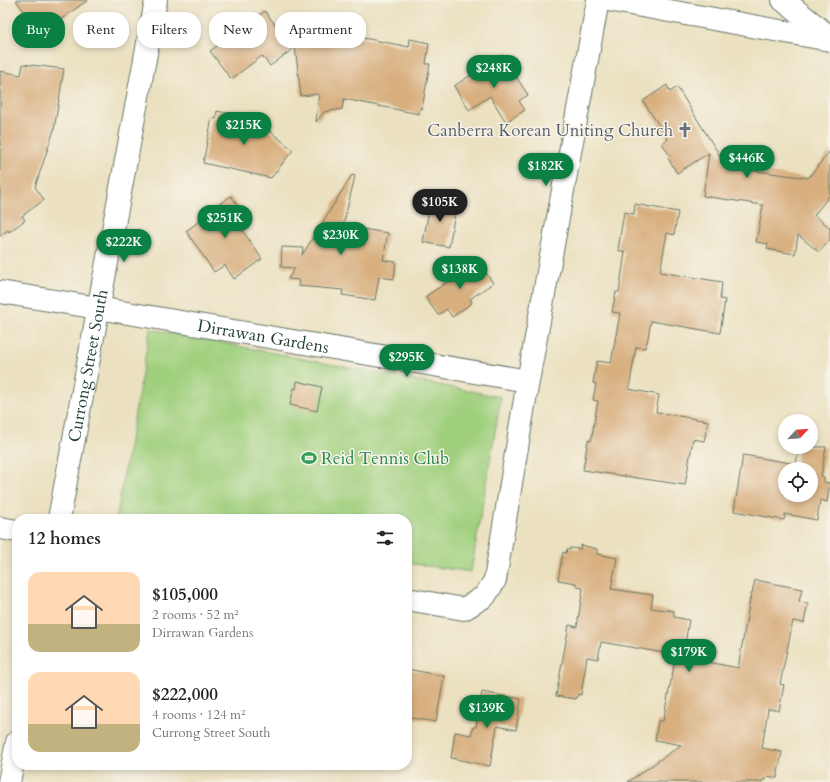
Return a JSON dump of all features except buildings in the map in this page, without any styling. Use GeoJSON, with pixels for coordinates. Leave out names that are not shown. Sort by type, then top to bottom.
{"type":"FeatureCollection","features":[{"type":"Feature","properties":{"kind":"street","name":"Currong Street South"},"geometry":{"type":"LineString","coordinates":[[60,514],[156,0]]}},
{"type":"Feature","properties":{"kind":"street"},"geometry":{"type":"LineString","coordinates":[[412,600],[464,609],[485,596],[495,580],[528,381],[598,0]]}},
{"type":"Feature","properties":{"kind":"street"},"geometry":{"type":"LineString","coordinates":[[608,0],[830,39]]}},
{"type":"Feature","properties":{"kind":"street"},"geometry":{"type":"LineString","coordinates":[[784,0],[830,39]]}},
{"type":"Feature","properties":{"kind":"street","name":"Dirrawan Gardens"},"geometry":{"type":"LineString","coordinates":[[0,292],[528,381]]}},
{"type":"Feature","properties":{"kind":"street"},"geometry":{"type":"LineString","coordinates":[[0,528],[12,530]]}},
{"type":"Feature","properties":{"kind":"street"},"geometry":{"type":"LineString","coordinates":[[9,782],[12,767]]}},
{"type":"Feature","properties":{"kind":"green space","name":"Reid Tennis Club"},"geometry":{"type":"Polygon","coordinates":[[[150,329],[501,397],[471,572],[412,564],[412,514],[117,514],[150,329]]]}},
{"type":"Feature","properties":{"kind":"place","name":"Canberra Korean Uniting Church"},"geometry":{"type":"Point","coordinates":[685,130]}},
{"type":"Feature","properties":{"kind":"place","name":"Reid Tennis Club"},"geometry":{"type":"Point","coordinates":[309,458]}}]}
